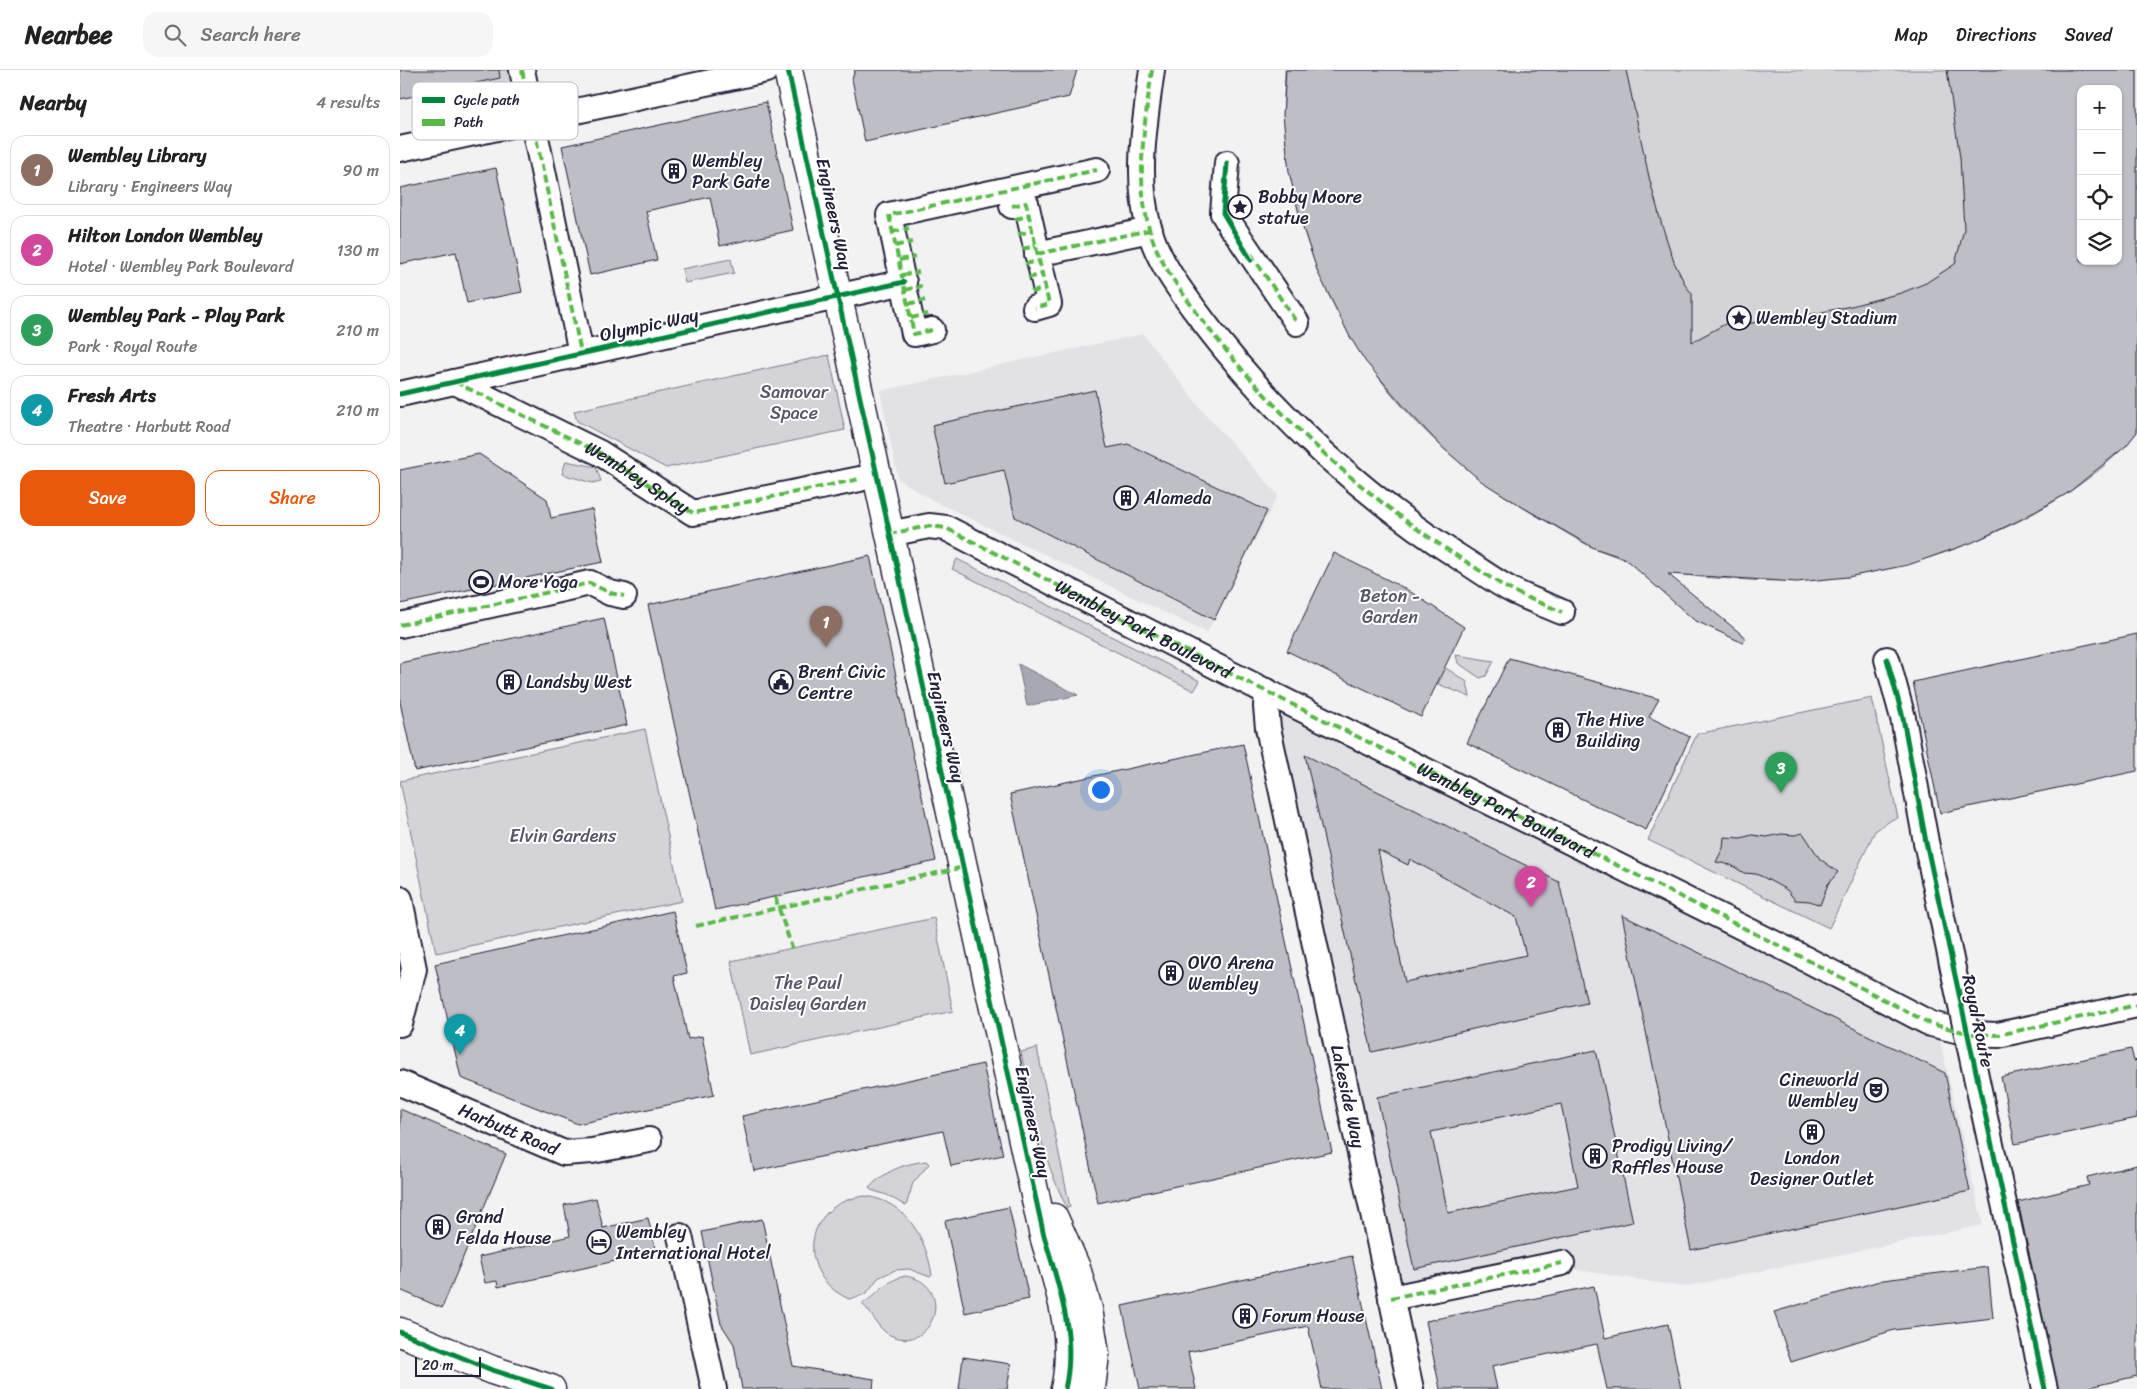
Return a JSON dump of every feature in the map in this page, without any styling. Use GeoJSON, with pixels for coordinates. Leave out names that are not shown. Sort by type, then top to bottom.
{"type":"FeatureCollection","features":[{"type":"Feature","properties":{"kind":"street"},"geometry":{"type":"LineString","coordinates":[[578,110],[766,70]]}},
{"type":"Feature","properties":{"kind":"street","name":"Engineers Way"},"geometry":{"type":"LineString","coordinates":[[788,70],[1044,1236],[1056,1275],[1069,1333],[1070,1358],[1066,1389]]}},
{"type":"Feature","properties":{"kind":"street"},"geometry":{"type":"LineString","coordinates":[[1152,70],[1144,129],[1143,171],[1145,209],[1150,230],[1164,264],[1177,286],[1222,345],[1264,394],[1327,456],[1367,491],[1446,549],[1512,591],[1562,612]]}},
{"type":"Feature","properties":{"kind":"street"},"geometry":{"type":"LineString","coordinates":[[400,148],[437,140]]}},
{"type":"Feature","properties":{"kind":"street"},"geometry":{"type":"LineString","coordinates":[[537,140],[581,353]]}},
{"type":"Feature","properties":{"kind":"street"},"geometry":{"type":"LineString","coordinates":[[1227,163],[1223,213],[1251,260]]}},
{"type":"Feature","properties":{"kind":"street","name":"Olympic Way"},"geometry":{"type":"LineString","coordinates":[[400,394],[838,298],[911,277],[889,216],[1097,170]]}},
{"type":"Feature","properties":{"kind":"street"},"geometry":{"type":"LineString","coordinates":[[1223,213],[1297,323]]}},
{"type":"Feature","properties":{"kind":"street"},"geometry":{"type":"LineString","coordinates":[[1030,255],[1150,230]]}},
{"type":"Feature","properties":{"kind":"street","name":"Wembley Splay"},"geometry":{"type":"LineString","coordinates":[[455,382],[600,453],[693,513],[860,479]]}},
{"type":"Feature","properties":{"kind":"street","name":"Wembley Park Boulevard"},"geometry":{"type":"LineString","coordinates":[[889,534],[929,526],[946,528],[1267,691],[1794,953],[1931,1024],[1972,1034],[1998,1034],[2137,1005]]}},
{"type":"Feature","properties":{"kind":"street"},"geometry":{"type":"LineString","coordinates":[[400,625],[590,583],[610,593],[624,596]]}},
{"type":"Feature","properties":{"kind":"street","name":"Royal Route"},"geometry":{"type":"LineString","coordinates":[[1887,659],[1902,718],[1982,1104],[2045,1389]]}},
{"type":"Feature","properties":{"kind":"street","name":"Lakeside Way"},"geometry":{"type":"LineString","coordinates":[[1267,691],[1268,728],[1411,1389]]}},
{"type":"Feature","properties":{"kind":"street"},"geometry":{"type":"LineString","coordinates":[[400,899],[414,969],[400,1024]]}},
{"type":"Feature","properties":{"kind":"street","name":"Harbutt Road"},"geometry":{"type":"LineString","coordinates":[[400,1083],[564,1153],[592,1151],[649,1140]]}},
{"type":"Feature","properties":{"kind":"street","name":"Engineers Way"},"geometry":{"type":"LineString","coordinates":[[1022,1135],[1058,1228],[1076,1268],[1088,1309],[1095,1354],[1091,1389]]}},
{"type":"Feature","properties":{"kind":"street"},"geometry":{"type":"LineString","coordinates":[[680,1236],[714,1389]]}},
{"type":"Feature","properties":{"kind":"street"},"geometry":{"type":"LineString","coordinates":[[1391,1298],[1562,1263]]}},
{"type":"Feature","properties":{"kind":"street"},"geometry":{"type":"LineString","coordinates":[[400,1332],[492,1370],[551,1389]]}},
{"type":"Feature","properties":{"kind":"shaded area"},"geometry":{"type":"Polygon","coordinates":[[[1143,334],[1202,410],[1278,495],[1207,633],[936,502],[898,479],[880,391],[1143,334]]]}},
{"type":"Feature","properties":{"kind":"shaded area"},"geometry":{"type":"Polygon","coordinates":[[[1018,664],[1078,695],[1027,706],[1018,664]]]}},
{"type":"Feature","properties":{"kind":"shaded area"},"geometry":{"type":"Polygon","coordinates":[[[1290,703],[1936,1023],[1983,1225],[1684,1287],[1565,1268],[1400,1301],[1278,722],[1290,703]]]}},
{"type":"Feature","properties":{"kind":"green space"},"geometry":{"type":"Polygon","coordinates":[[[489,70],[510,70],[512,82],[466,82],[489,70]]]}},
{"type":"Feature","properties":{"kind":"green space","name":"Wembley Stadium"},"geometry":{"type":"Polygon","coordinates":[[[1285,70],[2137,70],[2137,432],[2119,452],[2075,488],[2023,519],[1997,532],[1946,552],[1867,573],[1789,581],[1710,578],[1686,575],[1652,567],[1594,548],[1542,519],[1488,484],[1440,445],[1397,400],[1360,352],[1331,299],[1308,242],[1292,182],[1284,106],[1285,70]]]}},
{"type":"Feature","properties":{"kind":"green space"},"geometry":{"type":"Polygon","coordinates":[[[731,259],[734,273],[685,283],[682,269],[731,259]]]}},
{"type":"Feature","properties":{"kind":"green space","name":"Samovar Space"},"geometry":{"type":"Polygon","coordinates":[[[829,355],[845,430],[666,468],[577,421],[574,411],[829,355]]]}},
{"type":"Feature","properties":{"kind":"green space"},"geometry":{"type":"Polygon","coordinates":[[[566,461],[596,467],[601,481],[592,483],[562,474],[566,461]]]}},
{"type":"Feature","properties":{"kind":"green space"},"geometry":{"type":"Polygon","coordinates":[[[957,559],[1200,681],[1194,691],[952,569],[957,559]]]}},
{"type":"Feature","properties":{"kind":"green space"},"geometry":{"type":"Polygon","coordinates":[[[1456,655],[1494,661],[1486,676],[1480,678],[1458,663],[1456,655]]]}},
{"type":"Feature","properties":{"kind":"green space"},"geometry":{"type":"Polygon","coordinates":[[[1446,668],[1467,682],[1470,697],[1438,684],[1446,668]]]}},
{"type":"Feature","properties":{"kind":"green space"},"geometry":{"type":"Polygon","coordinates":[[[1872,698],[1898,818],[1893,819],[1875,831],[1829,928],[1648,840],[1697,734],[1872,698]]]}},
{"type":"Feature","properties":{"kind":"green space","name":"Elvin Gardens"},"geometry":{"type":"Polygon","coordinates":[[[645,729],[682,901],[436,953],[400,781],[645,729]]]}},
{"type":"Feature","properties":{"kind":"green space","name":"The Paul Daisley Garden"},"geometry":{"type":"Polygon","coordinates":[[[934,918],[953,1011],[750,1055],[731,961],[934,918]]]}},
{"type":"Feature","properties":{"kind":"green space"},"geometry":{"type":"Polygon","coordinates":[[[1037,1048],[1070,1207],[1067,1208],[1044,1150],[1021,1052],[1037,1048]]]}},
{"type":"Feature","properties":{"kind":"green space"},"geometry":{"type":"Polygon","coordinates":[[[926,1161],[929,1164],[913,1183],[906,1206],[887,1195],[869,1188],[881,1177],[895,1169],[926,1161]]]}},
{"type":"Feature","properties":{"kind":"green space"},"geometry":{"type":"Polygon","coordinates":[[[866,1196],[892,1206],[912,1224],[925,1247],[932,1275],[930,1277],[909,1269],[895,1270],[878,1278],[866,1294],[849,1299],[831,1288],[819,1273],[813,1257],[813,1240],[819,1224],[829,1211],[845,1201],[866,1196]]]}},
{"type":"Feature","properties":{"kind":"green space"},"geometry":{"type":"Polygon","coordinates":[[[905,1276],[921,1281],[931,1291],[935,1303],[934,1316],[928,1327],[918,1336],[905,1339],[886,1332],[878,1325],[862,1304],[891,1281],[905,1276]]]}},
{"type":"Feature","properties":{"kind":"building"},"geometry":{"type":"Polygon","coordinates":[[[400,70],[499,70],[500,78],[481,82],[412,82],[412,96],[400,99],[400,70]]]}},
{"type":"Feature","properties":{"kind":"building"},"geometry":{"type":"Polygon","coordinates":[[[855,70],[1077,70],[1069,97],[865,142],[852,79],[855,70]]]}},
{"type":"Feature","properties":{"kind":"building","name":"Wembley Stadium"},"geometry":{"type":"Polygon","coordinates":[[[1286,70],[1626,70],[1649,177],[1661,222],[1674,262],[1692,294],[1692,342],[1727,323],[1745,324],[1807,315],[1901,293],[1926,283],[1955,264],[1964,229],[1960,158],[1947,70],[2137,70],[2137,432],[2126,446],[2068,493],[2022,519],[1971,543],[1908,565],[1848,577],[1797,582],[1668,574],[1746,638],[1743,643],[1694,620],[1624,558],[1594,548],[1524,508],[1481,481],[1443,448],[1365,361],[1350,337],[1318,273],[1301,222],[1289,172],[1283,115],[1286,70]]]}},
{"type":"Feature","properties":{"kind":"building","name":"Wembley Park Gate"},"geometry":{"type":"Polygon","coordinates":[[[766,102],[793,230],[720,246],[710,197],[646,211],[657,260],[590,275],[562,146],[766,102]]]}},
{"type":"Feature","properties":{"kind":"building"},"geometry":{"type":"Polygon","coordinates":[[[496,168],[522,292],[467,303],[456,252],[400,264],[400,188],[496,168]]]}},
{"type":"Feature","properties":{"kind":"building","name":"Alameda"},"geometry":{"type":"Polygon","coordinates":[[[1095,390],[1107,448],[1128,444],[1267,511],[1214,620],[1015,517],[1004,470],[945,483],[932,425],[1095,390]]]}},
{"type":"Feature","properties":{"kind":"building"},"geometry":{"type":"Polygon","coordinates":[[[479,454],[547,499],[551,518],[592,509],[603,562],[400,604],[400,470],[479,454]]]}},
{"type":"Feature","properties":{"kind":"building"},"geometry":{"type":"Polygon","coordinates":[[[1334,553],[1406,589],[1464,627],[1421,717],[1287,651],[1334,553]]]}},
{"type":"Feature","properties":{"kind":"building","name":"Brent Civic Centre"},"geometry":{"type":"Polygon","coordinates":[[[870,556],[936,861],[715,910],[648,605],[870,556]]]}},
{"type":"Feature","properties":{"kind":"building","name":"Landsby West"},"geometry":{"type":"Polygon","coordinates":[[[604,618],[627,725],[415,771],[400,702],[400,663],[604,618]]]}},
{"type":"Feature","properties":{"kind":"building"},"geometry":{"type":"Polygon","coordinates":[[[2137,634],[2137,771],[1940,813],[1913,682],[2137,634]]]}},
{"type":"Feature","properties":{"kind":"building","name":"The Hive Building"},"geometry":{"type":"Polygon","coordinates":[[[1509,658],[1659,699],[1649,717],[1690,737],[1646,830],[1467,743],[1509,658]]]}},
{"type":"Feature","properties":{"kind":"building","name":"OVO Arena Wembley"},"geometry":{"type":"Polygon","coordinates":[[[1243,744],[1332,1152],[1098,1203],[1010,794],[1243,744]]]}},
{"type":"Feature","properties":{"kind":"building"},"geometry":{"type":"Polygon","coordinates":[[[1305,755],[1559,882],[1587,1003],[1372,1052],[1305,755]],[[1378,850],[1405,982],[1526,955],[1516,917],[1410,859],[1408,865],[1378,850]]]}},
{"type":"Feature","properties":{"kind":"building"},"geometry":{"type":"Polygon","coordinates":[[[1803,833],[1820,859],[1838,872],[1828,884],[1820,905],[1810,901],[1795,900],[1787,890],[1763,877],[1744,873],[1731,865],[1716,862],[1723,848],[1724,837],[1741,838],[1752,835],[1767,837],[1803,833]]]}},
{"type":"Feature","properties":{"kind":"building"},"geometry":{"type":"Polygon","coordinates":[[[673,911],[687,973],[674,976],[688,1039],[702,1036],[714,1095],[578,1124],[461,1078],[435,964],[673,911]]]}},
{"type":"Feature","properties":{"kind":"building","name":"London Designer Outlet"},"geometry":{"type":"Polygon","coordinates":[[[1622,915],[1945,1073],[1970,1191],[1691,1250],[1622,915]]]}},
{"type":"Feature","properties":{"kind":"building"},"geometry":{"type":"Polygon","coordinates":[[[2131,1049],[2134,1061],[2137,1060],[2137,1118],[2015,1144],[2001,1077],[2131,1049]]]}},
{"type":"Feature","properties":{"kind":"building","name":"Prodigy Living/ Raffles House"},"geometry":{"type":"Polygon","coordinates":[[[1596,1050],[1633,1222],[1414,1269],[1377,1097],[1596,1050]],[[1561,1104],[1431,1132],[1448,1213],[1578,1186],[1561,1104]]]}},
{"type":"Feature","properties":{"kind":"building"},"geometry":{"type":"Polygon","coordinates":[[[983,1064],[1003,1155],[951,1166],[943,1131],[754,1171],[742,1116],[983,1064]]]}},
{"type":"Feature","properties":{"kind":"building","name":"Grand Felda House"},"geometry":{"type":"Polygon","coordinates":[[[400,1109],[506,1154],[442,1308],[400,1290],[400,1109]]]}},
{"type":"Feature","properties":{"kind":"building"},"geometry":{"type":"Polygon","coordinates":[[[2137,1165],[2137,1376],[2081,1389],[2058,1389],[2018,1202],[2089,1185],[2087,1177],[2137,1165]]]}},
{"type":"Feature","properties":{"kind":"building","name":"Wembley International Hotel"},"geometry":{"type":"Polygon","coordinates":[[[596,1198],[603,1228],[648,1218],[656,1252],[498,1287],[497,1281],[485,1283],[479,1257],[570,1236],[564,1205],[596,1198]]]}},
{"type":"Feature","properties":{"kind":"building"},"geometry":{"type":"Polygon","coordinates":[[[1009,1207],[1029,1299],[965,1313],[945,1221],[1009,1207]]]}},
{"type":"Feature","properties":{"kind":"building"},"geometry":{"type":"Polygon","coordinates":[[[762,1219],[793,1366],[874,1379],[873,1389],[742,1389],[734,1344],[721,1324],[702,1232],[762,1219]]]}},
{"type":"Feature","properties":{"kind":"building","name":"Forum House"},"geometry":{"type":"Polygon","coordinates":[[[1352,1256],[1382,1389],[1322,1389],[1308,1326],[1188,1352],[1196,1389],[1140,1389],[1122,1306],[1352,1256]]]}},
{"type":"Feature","properties":{"kind":"building"},"geometry":{"type":"Polygon","coordinates":[[[1988,1267],[1993,1318],[1894,1330],[1791,1362],[1774,1312],[1883,1280],[1988,1267]]]}},
{"type":"Feature","properties":{"kind":"building"},"geometry":{"type":"Polygon","coordinates":[[[1594,1286],[1605,1338],[1668,1324],[1681,1389],[1607,1389],[1597,1344],[1492,1366],[1497,1389],[1440,1389],[1426,1321],[1594,1286]]]}},
{"type":"Feature","properties":{"kind":"building"},"geometry":{"type":"Polygon","coordinates":[[[963,1357],[1011,1364],[1007,1389],[959,1389],[963,1357]]]}},
{"type":"Feature","properties":{"kind":"marked path"},"geometry":{"type":"LineString","coordinates":[[522,70],[525,82]]}},
{"type":"Feature","properties":{"kind":"marked path"},"geometry":{"type":"LineString","coordinates":[[1152,70],[1142,169],[1145,209],[1149,228],[1159,255],[1173,279],[1206,325],[1233,359],[1293,424],[1359,484],[1429,537],[1495,581],[1519,594],[1562,612]]}},
{"type":"Feature","properties":{"kind":"marked path"},"geometry":{"type":"LineString","coordinates":[[537,140],[581,353]]}},
{"type":"Feature","properties":{"kind":"marked path"},"geometry":{"type":"LineString","coordinates":[[932,330],[914,334],[889,215],[1097,170]]}},
{"type":"Feature","properties":{"kind":"marked path"},"geometry":{"type":"LineString","coordinates":[[1012,206],[1026,203],[1049,304],[1035,308]]}},
{"type":"Feature","properties":{"kind":"marked path"},"geometry":{"type":"LineString","coordinates":[[1015,219],[1029,216]]}},
{"type":"Feature","properties":{"kind":"marked path"},"geometry":{"type":"LineString","coordinates":[[892,232],[909,228]]}},
{"type":"Feature","properties":{"kind":"marked path"},"geometry":{"type":"LineString","coordinates":[[1037,254],[1150,230]]}},
{"type":"Feature","properties":{"kind":"marked path"},"geometry":{"type":"LineString","coordinates":[[1018,234],[1033,231]]}},
{"type":"Feature","properties":{"kind":"marked path"},"geometry":{"type":"LineString","coordinates":[[895,246],[912,242]]}},
{"type":"Feature","properties":{"kind":"marked path"},"geometry":{"type":"LineString","coordinates":[[1022,249],[1036,246]]}},
{"type":"Feature","properties":{"kind":"marked path"},"geometry":{"type":"LineString","coordinates":[[1251,254],[1297,323]]}},
{"type":"Feature","properties":{"kind":"marked path"},"geometry":{"type":"LineString","coordinates":[[899,260],[915,257]]}},
{"type":"Feature","properties":{"kind":"marked path"},"geometry":{"type":"LineString","coordinates":[[1025,264],[1039,261]]}},
{"type":"Feature","properties":{"kind":"marked path"},"geometry":{"type":"LineString","coordinates":[[902,275],[919,272]]}},
{"type":"Feature","properties":{"kind":"marked path"},"geometry":{"type":"LineString","coordinates":[[1028,278],[1042,274]]}},
{"type":"Feature","properties":{"kind":"marked path"},"geometry":{"type":"LineString","coordinates":[[905,290],[922,286]]}},
{"type":"Feature","properties":{"kind":"marked path"},"geometry":{"type":"LineString","coordinates":[[1031,292],[1045,289]]}},
{"type":"Feature","properties":{"kind":"marked path"},"geometry":{"type":"LineString","coordinates":[[908,304],[925,300]]}},
{"type":"Feature","properties":{"kind":"marked path"},"geometry":{"type":"LineString","coordinates":[[911,318],[928,314]]}},
{"type":"Feature","properties":{"kind":"marked path"},"geometry":{"type":"LineString","coordinates":[[455,382],[600,453],[693,513],[860,479]]}},
{"type":"Feature","properties":{"kind":"marked path"},"geometry":{"type":"LineString","coordinates":[[889,534],[929,526],[946,528],[1231,674],[1794,953],[1931,1024],[1972,1034],[1998,1035],[2137,1005]]}},
{"type":"Feature","properties":{"kind":"marked path"},"geometry":{"type":"LineString","coordinates":[[400,625],[590,583],[610,593],[624,596]]}},
{"type":"Feature","properties":{"kind":"marked path"},"geometry":{"type":"LineString","coordinates":[[696,926],[964,867]]}},
{"type":"Feature","properties":{"kind":"marked path"},"geometry":{"type":"LineString","coordinates":[[775,897],[792,948]]}},
{"type":"Feature","properties":{"kind":"marked path"},"geometry":{"type":"LineString","coordinates":[[1391,1298],[1562,1263]]}},
{"type":"Feature","properties":{"kind":"cycle path"},"geometry":{"type":"LineString","coordinates":[[788,70],[1044,1236],[1065,1312],[1069,1350],[1065,1389]]}},
{"type":"Feature","properties":{"kind":"cycle path"},"geometry":{"type":"LineString","coordinates":[[1227,163],[1223,213],[1251,260]]}},
{"type":"Feature","properties":{"kind":"cycle path"},"geometry":{"type":"LineString","coordinates":[[400,394],[904,282]]}},
{"type":"Feature","properties":{"kind":"cycle path"},"geometry":{"type":"LineString","coordinates":[[1887,659],[1903,718],[1926,842],[2045,1389]]}},
{"type":"Feature","properties":{"kind":"cycle path"},"geometry":{"type":"LineString","coordinates":[[400,1332],[492,1370],[551,1389]]}},
{"type":"Feature","properties":{"kind":"place","name":"Wembley Park Gate"},"geometry":{"type":"Point","coordinates":[674,171]}},
{"type":"Feature","properties":{"kind":"place","name":"Bobby Moore statue"},"geometry":{"type":"Point","coordinates":[1240,207]}},
{"type":"Feature","properties":{"kind":"place","name":"Wembley Stadium"},"geometry":{"type":"Point","coordinates":[1739,318]}},
{"type":"Feature","properties":{"kind":"place","name":"Alameda"},"geometry":{"type":"Point","coordinates":[1126,498]}},
{"type":"Feature","properties":{"kind":"place","name":"More Yoga"},"geometry":{"type":"Point","coordinates":[481,582]}},
{"type":"Feature","properties":{"kind":"place","name":"Wembley Library"},"geometry":{"type":"Point","coordinates":[826,647]}},
{"type":"Feature","properties":{"kind":"place","name":"Landsby West"},"geometry":{"type":"Point","coordinates":[509,682]}},
{"type":"Feature","properties":{"kind":"place","name":"Brent Civic Centre"},"geometry":{"type":"Point","coordinates":[781,682]}},
{"type":"Feature","properties":{"kind":"place","name":"The Hive Building"},"geometry":{"type":"Point","coordinates":[1558,730]}},
{"type":"Feature","properties":{"kind":"place","name":"Wembley Park - Play Park"},"geometry":{"type":"Point","coordinates":[1781,793]}},
{"type":"Feature","properties":{"kind":"place","name":"Hilton London Wembley"},"geometry":{"type":"Point","coordinates":[1531,907]}},
{"type":"Feature","properties":{"kind":"place","name":"OVO Arena Wembley"},"geometry":{"type":"Point","coordinates":[1171,973]}},
{"type":"Feature","properties":{"kind":"place","name":"Fresh Arts"},"geometry":{"type":"Point","coordinates":[460,1055]}},
{"type":"Feature","properties":{"kind":"place","name":"Cineworld Wembley"},"geometry":{"type":"Point","coordinates":[1876,1090]}},
{"type":"Feature","properties":{"kind":"place","name":"London Designer Outlet"},"geometry":{"type":"Point","coordinates":[1812,1132]}},
{"type":"Feature","properties":{"kind":"place","name":"Prodigy Living/ Raffles House"},"geometry":{"type":"Point","coordinates":[1595,1156]}},
{"type":"Feature","properties":{"kind":"place","name":"Grand Felda House"},"geometry":{"type":"Point","coordinates":[438,1227]}},
{"type":"Feature","properties":{"kind":"place","name":"Wembley International Hotel"},"geometry":{"type":"Point","coordinates":[599,1242]}},
{"type":"Feature","properties":{"kind":"place","name":"Forum House"},"geometry":{"type":"Point","coordinates":[1245,1316]}},
{"type":"Feature","properties":{"kind":"park label","name":"Beton - Garden"},"geometry":{"type":"Point","coordinates":[1390,606]}}]}
